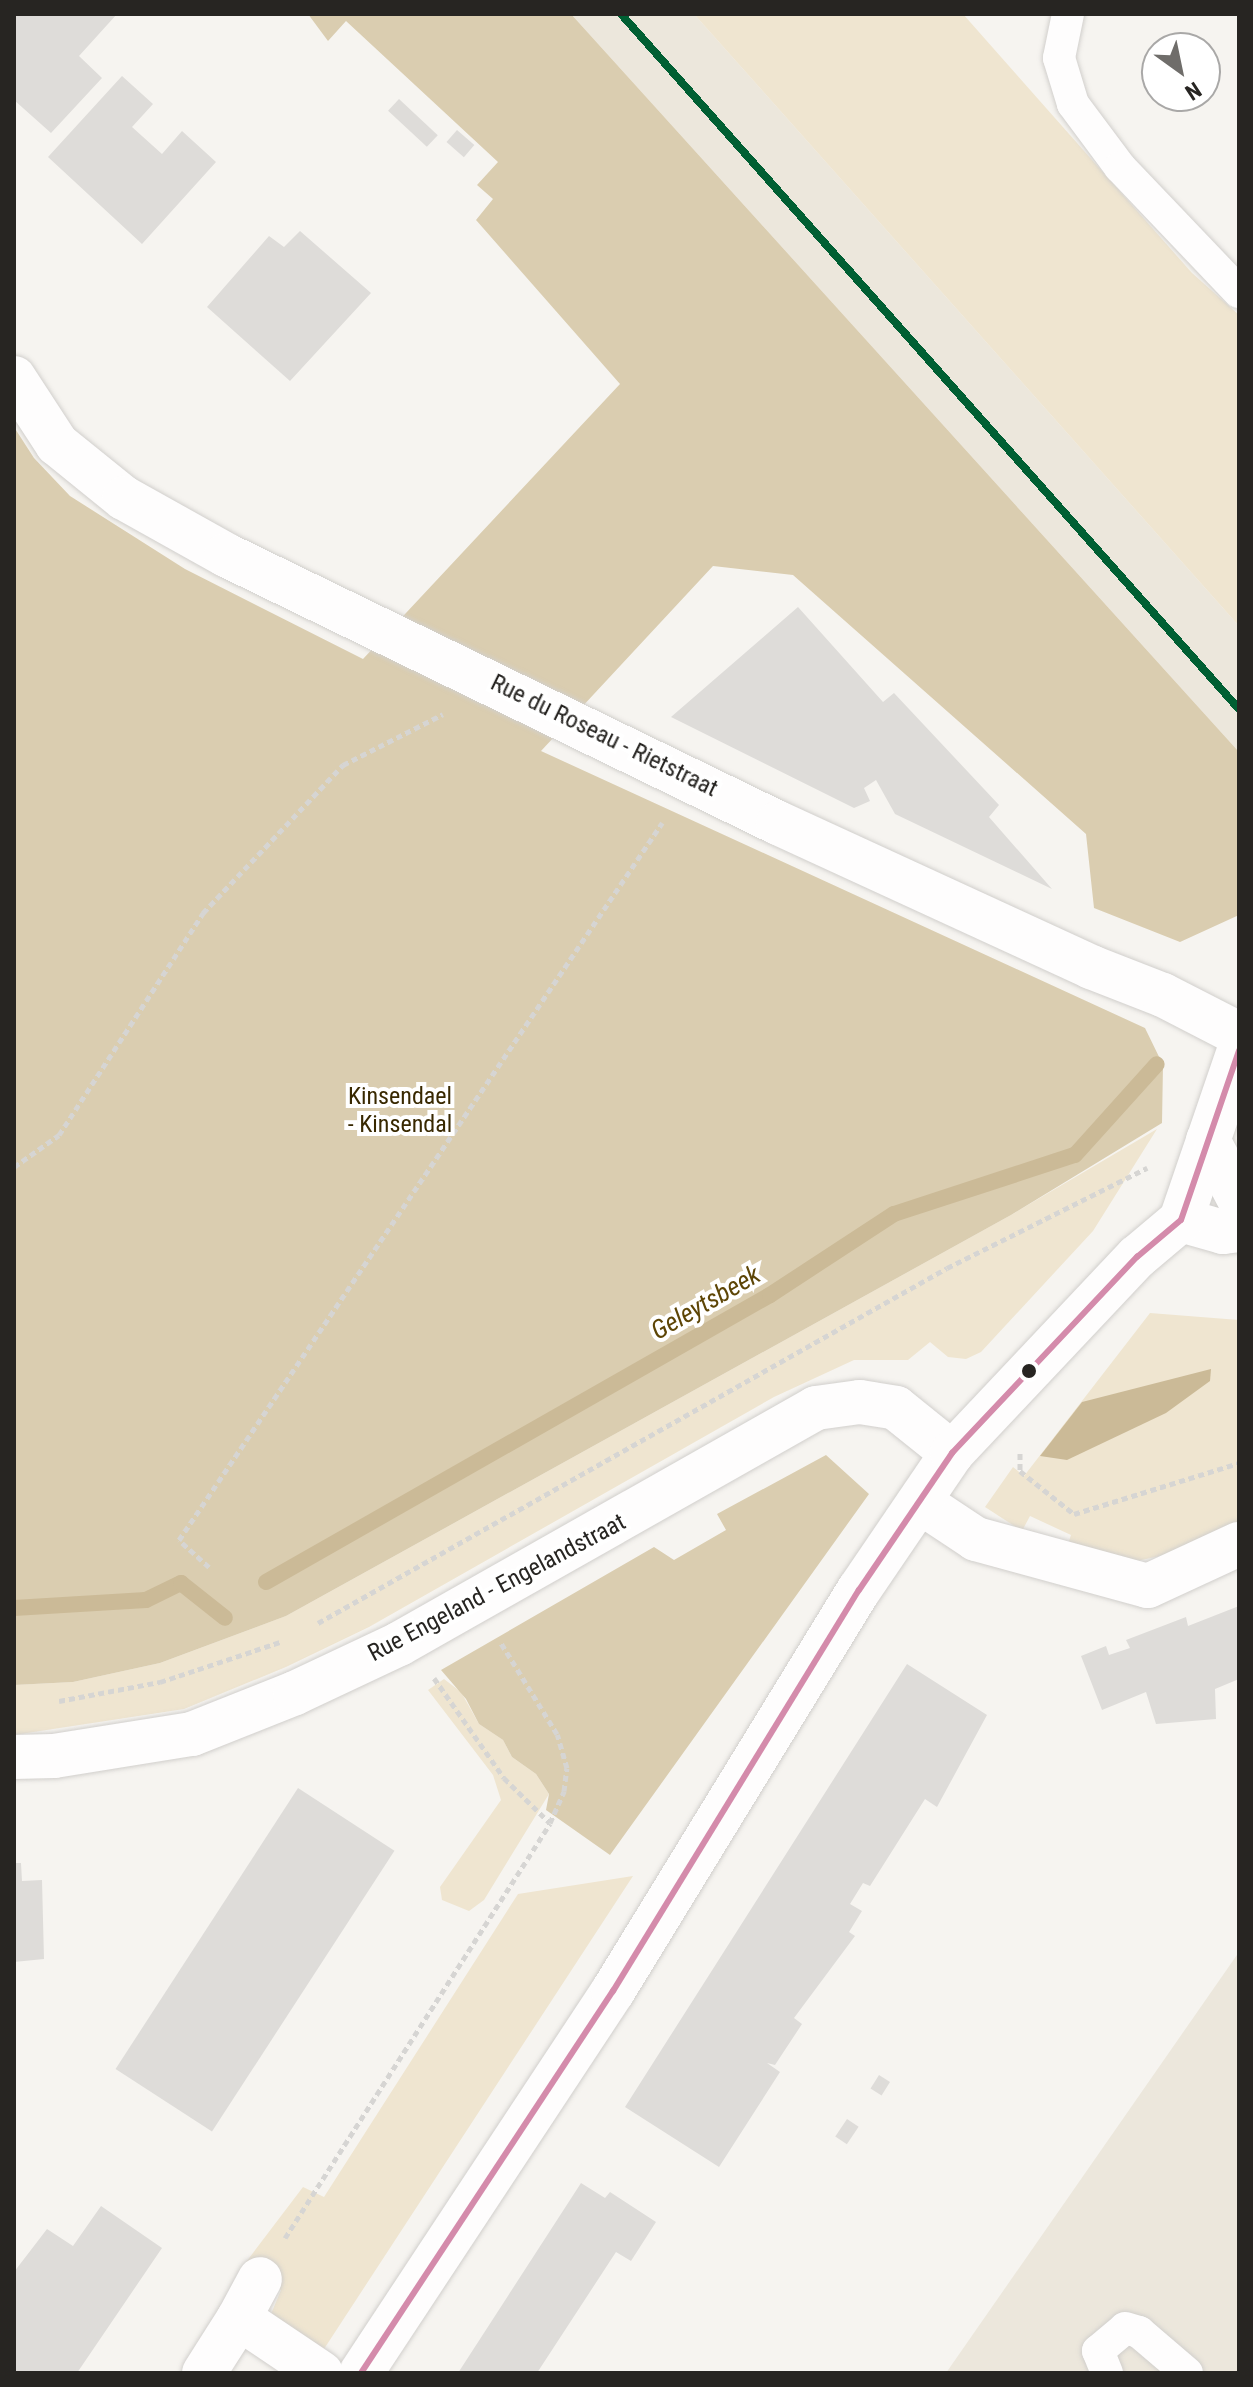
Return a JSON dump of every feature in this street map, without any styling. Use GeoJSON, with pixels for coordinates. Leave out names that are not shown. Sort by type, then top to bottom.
{"type":"FeatureCollection","features":[{"type":"Feature","properties":{"kind":"street","name":"Rue du Roseau - Rietstraat"},"geometry":{"type":"LineString","coordinates":[[14,378],[57,444],[124,498],[226,555],[691,778],[1239,1034]]}},
{"type":"Feature","properties":{"kind":"street"},"geometry":{"type":"LineString","coordinates":[[361,2373],[613,1991],[859,1590],[952,1453],[1137,1257],[1181,1220],[1239,1051]]}},
{"type":"Feature","properties":{"kind":"street"},"geometry":{"type":"LineString","coordinates":[[1208,1140],[1239,1199]]}},
{"type":"Feature","properties":{"kind":"street"},"geometry":{"type":"LineString","coordinates":[[1181,1220],[1223,1232],[1239,1230]]}},
{"type":"Feature","properties":{"kind":"street","name":"Rue Engeland - Engelandstraat"},"geometry":{"type":"LineString","coordinates":[[14,1757],[54,1756],[192,1734],[295,1693],[399,1644],[816,1408],[860,1402],[896,1408],[952,1453]]}},
{"type":"Feature","properties":{"kind":"street"},"geometry":{"type":"LineString","coordinates":[[920,1502],[976,1539],[1148,1586],[1239,1544]]}},
{"type":"Feature","properties":{"kind":"street"},"geometry":{"type":"LineString","coordinates":[[204,2373],[260,2279]]}},
{"type":"Feature","properties":{"kind":"street"},"geometry":{"type":"LineString","coordinates":[[239,2318],[321,2373]]}},
{"type":"Feature","properties":{"kind":"lane"},"geometry":{"type":"LineString","coordinates":[[1068,14],[1059,58],[1073,104],[1120,167],[1239,292]]}},
{"type":"Feature","properties":{"kind":"lane"},"geometry":{"type":"LineString","coordinates":[[1107,2373],[1098,2351],[1125,2328],[1139,2332],[1187,2373]]}},
{"type":"Feature","properties":{"kind":"path"},"geometry":{"type":"LineString","coordinates":[[14,1167],[59,1135],[203,913],[343,765],[501,685]]}},
{"type":"Feature","properties":{"kind":"path"},"geometry":{"type":"LineString","coordinates":[[209,1567],[179,1540],[691,778]]}},
{"type":"Feature","properties":{"kind":"path"},"geometry":{"type":"LineString","coordinates":[[310,1628],[947,1268],[1160,1162]]}},
{"type":"Feature","properties":{"kind":"path"},"geometry":{"type":"LineString","coordinates":[[1019,1444],[1020,1471],[1074,1514],[1239,1463]]}},
{"type":"Feature","properties":{"kind":"path"},"geometry":{"type":"LineString","coordinates":[[314,2192],[550,1823],[567,1768],[563,1747],[494,1632]]}},
{"type":"Feature","properties":{"kind":"path"},"geometry":{"type":"LineString","coordinates":[[50,1703],[160,1682],[254,1647],[285,1642]]}},
{"type":"Feature","properties":{"kind":"path"},"geometry":{"type":"LineString","coordinates":[[430,1671],[504,1778],[550,1823]]}},
{"type":"Feature","properties":{"kind":"shaded area"},"geometry":{"type":"Polygon","coordinates":[[[571,14],[694,14],[1239,626],[1239,752],[571,14]]]}},
{"type":"Feature","properties":{"kind":"shaded area"},"geometry":{"type":"Polygon","coordinates":[[[694,14],[963,14],[1192,273],[1239,315],[1239,626],[694,14]]]}},
{"type":"Feature","properties":{"kind":"shaded area"},"geometry":{"type":"Polygon","coordinates":[[[1157,1129],[1093,1231],[981,1352],[966,1359],[948,1357],[930,1342],[908,1360],[854,1360],[774,1397],[369,1627],[286,1667],[184,1709],[14,1735],[14,1685],[73,1682],[160,1663],[286,1616],[1011,1215],[1157,1129]]]}},
{"type":"Feature","properties":{"kind":"shaded area"},"geometry":{"type":"Polygon","coordinates":[[[1150,1313],[1239,1320],[1239,1531],[1218,1543],[1137,1561],[1066,1550],[1071,1535],[1030,1516],[1022,1531],[985,1507],[1013,1467],[1024,1476],[1150,1313]]]}},
{"type":"Feature","properties":{"kind":"shaded area"},"geometry":{"type":"Polygon","coordinates":[[[1211,1369],[1210,1381],[1166,1413],[1067,1460],[1040,1456],[1082,1402],[1211,1369]]]}},
{"type":"Feature","properties":{"kind":"shaded area"},"geometry":{"type":"Polygon","coordinates":[[[444,1679],[461,1692],[479,1724],[503,1740],[512,1757],[536,1774],[549,1794],[484,1900],[469,1911],[442,1900],[440,1887],[501,1800],[493,1775],[428,1690],[444,1679]]]}},
{"type":"Feature","properties":{"kind":"shaded area"},"geometry":{"type":"Polygon","coordinates":[[[633,1876],[324,2349],[271,2314],[281,2290],[243,2266],[303,2187],[324,2197],[518,1894],[633,1876]]]}},
{"type":"Feature","properties":{"kind":"shaded area"},"geometry":{"type":"Polygon","coordinates":[[[1239,1952],[1239,2373],[946,2373],[1239,1952]]]}},
{"type":"Feature","properties":{"kind":"green space","name":"Kinsendael - Kinsendal"},"geometry":{"type":"Polygon","coordinates":[[[308,14],[571,14],[1239,752],[1239,915],[1180,942],[1094,908],[1086,834],[793,575],[713,566],[541,751],[1145,1028],[1163,1065],[1162,1123],[1011,1215],[286,1616],[160,1663],[73,1682],[14,1685],[14,427],[34,458],[70,496],[185,569],[363,659],[620,384],[476,220],[493,199],[477,185],[498,162],[346,21],[328,41],[308,14]]]}},
{"type":"Feature","properties":{"kind":"green space"},"geometry":{"type":"Polygon","coordinates":[[[826,1455],[869,1494],[610,1855],[546,1810],[549,1794],[536,1774],[512,1757],[503,1740],[479,1724],[466,1699],[441,1670],[654,1547],[674,1560],[726,1530],[717,1514],[826,1455]]]}},
{"type":"Feature","properties":{"kind":"building"},"geometry":{"type":"Polygon","coordinates":[[[14,14],[117,14],[79,56],[102,78],[51,133],[14,100],[14,14]]]}},
{"type":"Feature","properties":{"kind":"building"},"geometry":{"type":"Polygon","coordinates":[[[122,76],[153,104],[132,127],[162,154],[182,131],[216,162],[142,244],[48,157],[122,76]]]}},
{"type":"Feature","properties":{"kind":"building"},"geometry":{"type":"Polygon","coordinates":[[[399,99],[438,135],[427,147],[388,111],[399,99]]]}},
{"type":"Feature","properties":{"kind":"building"},"geometry":{"type":"Polygon","coordinates":[[[457,130],[474,145],[464,157],[447,142],[457,130]]]}},
{"type":"Feature","properties":{"kind":"building"},"geometry":{"type":"Polygon","coordinates":[[[300,231],[371,293],[290,381],[207,307],[269,236],[284,247],[300,231]]]}},
{"type":"Feature","properties":{"kind":"building"},"geometry":{"type":"Polygon","coordinates":[[[798,607],[883,702],[894,693],[999,805],[989,817],[1052,889],[895,814],[876,780],[864,788],[870,801],[854,808],[671,717],[798,607]]]}},
{"type":"Feature","properties":{"kind":"building"},"geometry":{"type":"Polygon","coordinates":[[[1239,1606],[1239,1679],[1215,1689],[1216,1719],[1156,1724],[1146,1692],[1102,1710],[1081,1656],[1106,1646],[1109,1655],[1130,1648],[1126,1640],[1186,1617],[1188,1626],[1239,1606]]]}},
{"type":"Feature","properties":{"kind":"building"},"geometry":{"type":"Polygon","coordinates":[[[907,1664],[987,1715],[937,1807],[925,1799],[870,1886],[863,1883],[850,1904],[862,1911],[849,1932],[855,1936],[794,2018],[802,2024],[775,2065],[767,2063],[780,2072],[719,2167],[625,2107],[907,1664]]]}},
{"type":"Feature","properties":{"kind":"building"},"geometry":{"type":"Polygon","coordinates":[[[298,1788],[394,1851],[212,2132],[116,2069],[298,1788]]]}},
{"type":"Feature","properties":{"kind":"building"},"geometry":{"type":"Polygon","coordinates":[[[14,1863],[21,1863],[22,1881],[42,1880],[44,1959],[14,1962],[14,1863]]]}},
{"type":"Feature","properties":{"kind":"building"},"geometry":{"type":"Polygon","coordinates":[[[879,2075],[890,2082],[882,2095],[871,2089],[879,2075]]]}},
{"type":"Feature","properties":{"kind":"building"},"geometry":{"type":"Polygon","coordinates":[[[847,2119],[859,2127],[847,2144],[835,2136],[847,2119]]]}},
{"type":"Feature","properties":{"kind":"building"},"geometry":{"type":"Polygon","coordinates":[[[581,2183],[605,2198],[610,2192],[656,2222],[631,2261],[616,2252],[537,2373],[458,2373],[581,2183]]]}},
{"type":"Feature","properties":{"kind":"building"},"geometry":{"type":"Polygon","coordinates":[[[101,2206],[162,2248],[77,2373],[14,2373],[14,2272],[47,2229],[73,2246],[101,2206]]]}},
{"type":"Feature","properties":{"kind":"waterway","name":"Geleytsbeek"},"geometry":{"type":"LineString","coordinates":[[266,1582],[770,1295],[894,1214],[1075,1155],[1157,1064]]}},
{"type":"Feature","properties":{"kind":"waterway"},"geometry":{"type":"LineString","coordinates":[[14,1608],[146,1600],[181,1583],[225,1618]]}},
{"type":"Feature","properties":{"kind":"transit line"},"geometry":{"type":"LineString","coordinates":[[621,14],[1239,709]]}},
{"type":"Feature","properties":{"kind":"transit line"},"geometry":{"type":"LineString","coordinates":[[361,2373],[613,1991],[859,1590],[952,1453],[1137,1257],[1181,1220],[1239,1051]]}}]}
